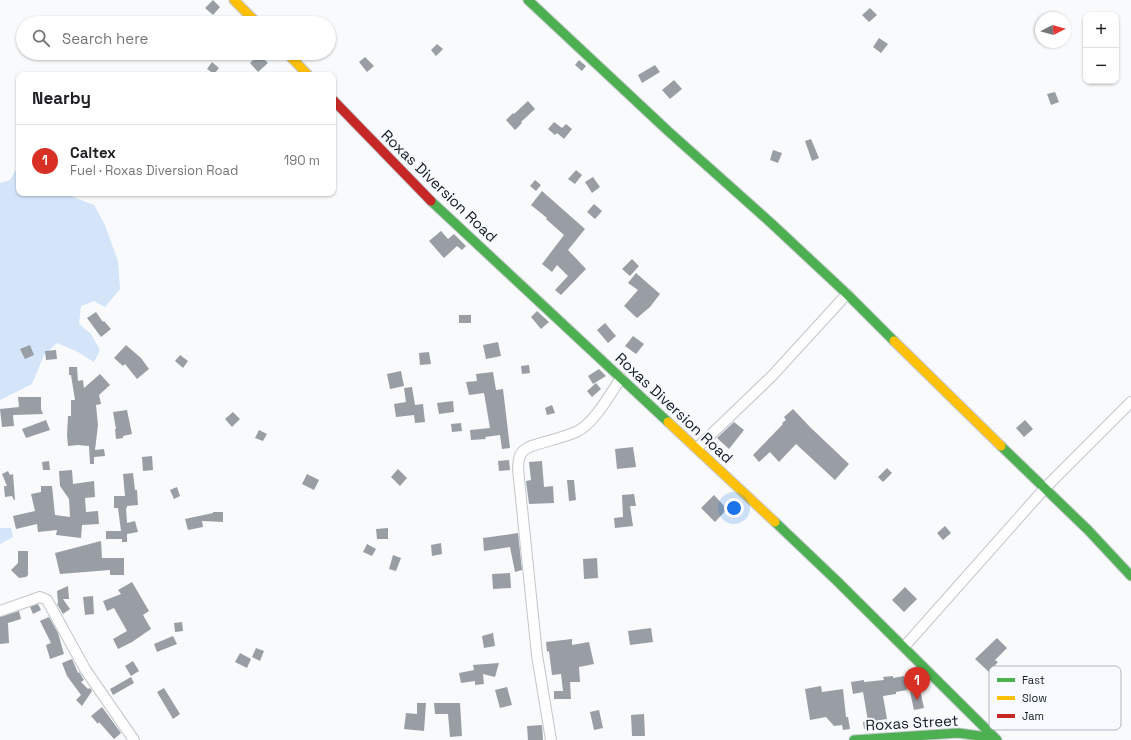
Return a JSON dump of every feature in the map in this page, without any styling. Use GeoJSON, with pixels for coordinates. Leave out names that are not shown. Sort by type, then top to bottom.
{"type":"FeatureCollection","features":[{"type":"Feature","properties":{"kind":"main road"},"geometry":{"type":"LineString","coordinates":[[234,0],[250,16]]}},
{"type":"Feature","properties":{"kind":"main road"},"geometry":{"type":"LineString","coordinates":[[528,0],[668,131],[771,223],[847,294],[908,356],[1088,530],[1131,576]]}},
{"type":"Feature","properties":{"kind":"main road"},"geometry":{"type":"LineString","coordinates":[[293,60],[305,72]]}},
{"type":"Feature","properties":{"kind":"main road","name":"Roxas Diversion Road"},"geometry":{"type":"LineString","coordinates":[[336,103],[425,195],[697,448],[838,582],[996,739]]}},
{"type":"Feature","properties":{"kind":"main road","name":"Roxas Street"},"geometry":{"type":"LineString","coordinates":[[854,740],[915,735],[996,739]]}},
{"type":"Feature","properties":{"kind":"street"},"geometry":{"type":"LineString","coordinates":[[697,448],[772,376],[847,294]]}},
{"type":"Feature","properties":{"kind":"street"},"geometry":{"type":"LineString","coordinates":[[551,740],[537,655],[518,469],[519,458],[522,451],[529,447],[576,432],[585,427],[621,378]]}},
{"type":"Feature","properties":{"kind":"street"},"geometry":{"type":"LineString","coordinates":[[904,647],[1045,488],[1131,402]]}},
{"type":"Feature","properties":{"kind":"street"},"geometry":{"type":"LineString","coordinates":[[0,611],[40,597],[47,600],[85,669],[134,740]]}},
{"type":"Feature","properties":{"kind":"water"},"geometry":{"type":"Polygon","coordinates":[[[16,172],[16,196],[71,196],[94,205],[105,225],[118,261],[120,289],[105,307],[94,301],[81,306],[79,324],[91,334],[100,350],[94,362],[78,352],[57,343],[44,355],[32,384],[0,400],[0,183],[10,180],[16,172]]]}},
{"type":"Feature","properties":{"kind":"water"},"geometry":{"type":"Polygon","coordinates":[[[0,528],[11,528],[13,537],[0,544],[0,528]]]}},
{"type":"Feature","properties":{"kind":"building"},"geometry":{"type":"Polygon","coordinates":[[[213,0],[220,7],[213,15],[205,8],[213,0]]]}},
{"type":"Feature","properties":{"kind":"building"},"geometry":{"type":"Polygon","coordinates":[[[870,8],[877,15],[869,22],[862,15],[870,8]]]}},
{"type":"Feature","properties":{"kind":"building"},"geometry":{"type":"Polygon","coordinates":[[[879,38],[888,44],[881,53],[873,47],[879,38]]]}},
{"type":"Feature","properties":{"kind":"building"},"geometry":{"type":"Polygon","coordinates":[[[437,44],[443,49],[436,56],[431,50],[437,44]]]}},
{"type":"Feature","properties":{"kind":"building"},"geometry":{"type":"Polygon","coordinates":[[[365,57],[374,66],[367,72],[359,62],[365,57]]]}},
{"type":"Feature","properties":{"kind":"building"},"geometry":{"type":"Polygon","coordinates":[[[253,60],[265,60],[268,63],[258,72],[250,63],[253,60]]]}},
{"type":"Feature","properties":{"kind":"building"},"geometry":{"type":"Polygon","coordinates":[[[579,60],[586,66],[582,71],[575,65],[579,60]]]}},
{"type":"Feature","properties":{"kind":"building"},"geometry":{"type":"Polygon","coordinates":[[[212,62],[219,68],[216,72],[211,72],[207,69],[212,62]]]}},
{"type":"Feature","properties":{"kind":"building"},"geometry":{"type":"Polygon","coordinates":[[[655,65],[660,72],[642,83],[638,75],[655,65]]]}},
{"type":"Feature","properties":{"kind":"building"},"geometry":{"type":"Polygon","coordinates":[[[674,80],[682,89],[670,99],[662,90],[674,80]]]}},
{"type":"Feature","properties":{"kind":"building"},"geometry":{"type":"Polygon","coordinates":[[[1055,92],[1059,102],[1051,105],[1047,94],[1055,92]]]}},
{"type":"Feature","properties":{"kind":"building"},"geometry":{"type":"Polygon","coordinates":[[[528,101],[535,109],[515,130],[506,120],[528,101]]]}},
{"type":"Feature","properties":{"kind":"building"},"geometry":{"type":"Polygon","coordinates":[[[554,122],[562,128],[566,124],[572,129],[564,139],[557,133],[555,135],[548,129],[554,122]]]}},
{"type":"Feature","properties":{"kind":"building"},"geometry":{"type":"Polygon","coordinates":[[[811,139],[819,158],[812,161],[805,141],[811,139]]]}},
{"type":"Feature","properties":{"kind":"building"},"geometry":{"type":"Polygon","coordinates":[[[773,150],[782,153],[778,163],[770,160],[773,150]]]}},
{"type":"Feature","properties":{"kind":"building"},"geometry":{"type":"Polygon","coordinates":[[[576,170],[582,175],[575,184],[568,179],[576,170]]]}},
{"type":"Feature","properties":{"kind":"building"},"geometry":{"type":"Polygon","coordinates":[[[593,177],[600,187],[592,193],[585,182],[593,177]]]}},
{"type":"Feature","properties":{"kind":"building"},"geometry":{"type":"Polygon","coordinates":[[[535,180],[541,185],[536,191],[530,186],[535,180]]]}},
{"type":"Feature","properties":{"kind":"building"},"geometry":{"type":"Polygon","coordinates":[[[542,191],[585,229],[568,250],[586,269],[561,295],[555,290],[568,276],[557,265],[552,272],[542,264],[564,235],[531,205],[542,191]]]}},
{"type":"Feature","properties":{"kind":"building"},"geometry":{"type":"Polygon","coordinates":[[[594,204],[602,211],[595,219],[587,212],[594,204]]]}},
{"type":"Feature","properties":{"kind":"building"},"geometry":{"type":"Polygon","coordinates":[[[441,231],[448,239],[454,234],[466,246],[462,250],[457,246],[444,258],[429,241],[441,231]]]}},
{"type":"Feature","properties":{"kind":"building"},"geometry":{"type":"Polygon","coordinates":[[[632,259],[639,266],[630,276],[622,269],[632,259]]]}},
{"type":"Feature","properties":{"kind":"building"},"geometry":{"type":"Polygon","coordinates":[[[636,273],[660,294],[650,307],[637,318],[624,306],[638,290],[628,283],[636,273]]]}},
{"type":"Feature","properties":{"kind":"building"},"geometry":{"type":"Polygon","coordinates":[[[537,311],[549,322],[541,329],[531,317],[537,311]]]}},
{"type":"Feature","properties":{"kind":"building"},"geometry":{"type":"Polygon","coordinates":[[[96,312],[103,322],[104,321],[111,329],[101,337],[87,318],[96,312]]]}},
{"type":"Feature","properties":{"kind":"building"},"geometry":{"type":"Polygon","coordinates":[[[459,315],[471,315],[471,323],[459,323],[459,315]]]}},
{"type":"Feature","properties":{"kind":"building"},"geometry":{"type":"Polygon","coordinates":[[[605,323],[616,336],[608,343],[597,330],[605,323]]]}},
{"type":"Feature","properties":{"kind":"building"},"geometry":{"type":"Polygon","coordinates":[[[633,336],[644,344],[636,354],[625,346],[633,336]]]}},
{"type":"Feature","properties":{"kind":"building"},"geometry":{"type":"Polygon","coordinates":[[[498,342],[501,356],[486,359],[483,345],[498,342]]]}},
{"type":"Feature","properties":{"kind":"building"},"geometry":{"type":"Polygon","coordinates":[[[30,345],[34,355],[25,359],[20,349],[30,345]]]}},
{"type":"Feature","properties":{"kind":"building"},"geometry":{"type":"Polygon","coordinates":[[[126,345],[141,358],[149,369],[137,379],[125,364],[123,366],[114,358],[126,345]]]}},
{"type":"Feature","properties":{"kind":"building"},"geometry":{"type":"Polygon","coordinates":[[[56,350],[57,359],[46,360],[45,351],[56,350]]]}},
{"type":"Feature","properties":{"kind":"building"},"geometry":{"type":"Polygon","coordinates":[[[429,352],[431,364],[420,365],[419,353],[429,352]]]}},
{"type":"Feature","properties":{"kind":"building"},"geometry":{"type":"Polygon","coordinates":[[[180,355],[188,361],[183,368],[175,361],[180,355]]]}},
{"type":"Feature","properties":{"kind":"building"},"geometry":{"type":"Polygon","coordinates":[[[529,365],[530,373],[522,374],[521,366],[529,365]]]}},
{"type":"Feature","properties":{"kind":"building"},"geometry":{"type":"Polygon","coordinates":[[[69,367],[77,367],[78,381],[83,380],[84,388],[100,374],[110,385],[99,395],[101,404],[96,405],[98,425],[95,450],[104,449],[105,456],[94,457],[94,464],[90,464],[89,446],[68,446],[68,416],[71,416],[71,400],[75,400],[71,375],[69,375],[69,367]]]}},
{"type":"Feature","properties":{"kind":"building"},"geometry":{"type":"Polygon","coordinates":[[[599,369],[606,376],[593,384],[588,376],[599,369]]]}},
{"type":"Feature","properties":{"kind":"building"},"geometry":{"type":"Polygon","coordinates":[[[401,371],[404,386],[390,389],[387,374],[401,371]]]}},
{"type":"Feature","properties":{"kind":"building"},"geometry":{"type":"Polygon","coordinates":[[[493,372],[496,390],[503,389],[510,448],[502,449],[500,435],[485,437],[486,439],[471,440],[470,430],[490,428],[484,393],[469,395],[466,382],[477,381],[476,374],[493,372]]]}},
{"type":"Feature","properties":{"kind":"building"},"geometry":{"type":"Polygon","coordinates":[[[596,383],[601,389],[592,397],[587,391],[596,383]]]}},
{"type":"Feature","properties":{"kind":"building"},"geometry":{"type":"Polygon","coordinates":[[[412,387],[415,405],[423,404],[425,422],[415,423],[414,415],[396,417],[394,404],[406,402],[404,388],[412,387]]]}},
{"type":"Feature","properties":{"kind":"building"},"geometry":{"type":"Polygon","coordinates":[[[18,397],[41,397],[41,409],[43,414],[13,415],[14,426],[2,427],[0,409],[19,407],[18,397]]]}},
{"type":"Feature","properties":{"kind":"building"},"geometry":{"type":"Polygon","coordinates":[[[453,401],[454,412],[439,414],[437,403],[453,401]]]}},
{"type":"Feature","properties":{"kind":"building"},"geometry":{"type":"Polygon","coordinates":[[[552,405],[555,413],[547,415],[545,408],[552,405]]]}},
{"type":"Feature","properties":{"kind":"building"},"geometry":{"type":"Polygon","coordinates":[[[793,409],[849,464],[835,480],[796,444],[779,462],[770,452],[759,462],[753,455],[783,424],[782,423],[786,420],[784,417],[793,409]]]}},
{"type":"Feature","properties":{"kind":"building"},"geometry":{"type":"Polygon","coordinates":[[[127,410],[132,434],[116,439],[113,412],[127,410]]]}},
{"type":"Feature","properties":{"kind":"building"},"geometry":{"type":"Polygon","coordinates":[[[233,412],[240,419],[232,427],[225,419],[233,412]]]}},
{"type":"Feature","properties":{"kind":"building"},"geometry":{"type":"Polygon","coordinates":[[[46,420],[50,430],[26,438],[22,429],[46,420]]]}},
{"type":"Feature","properties":{"kind":"building"},"geometry":{"type":"Polygon","coordinates":[[[1025,420],[1033,429],[1024,437],[1016,428],[1025,420]]]}},
{"type":"Feature","properties":{"kind":"building"},"geometry":{"type":"Polygon","coordinates":[[[734,422],[744,430],[729,449],[717,438],[734,422]]]}},
{"type":"Feature","properties":{"kind":"building"},"geometry":{"type":"Polygon","coordinates":[[[461,423],[462,431],[452,432],[451,424],[461,423]]]}},
{"type":"Feature","properties":{"kind":"building"},"geometry":{"type":"Polygon","coordinates":[[[259,430],[267,434],[263,441],[255,438],[259,430]]]}},
{"type":"Feature","properties":{"kind":"building"},"geometry":{"type":"Polygon","coordinates":[[[633,447],[636,467],[617,469],[615,449],[633,447]]]}},
{"type":"Feature","properties":{"kind":"building"},"geometry":{"type":"Polygon","coordinates":[[[152,456],[153,470],[143,471],[142,457],[152,456]]]}},
{"type":"Feature","properties":{"kind":"building"},"geometry":{"type":"Polygon","coordinates":[[[509,460],[510,470],[499,471],[498,461],[509,460]]]}},
{"type":"Feature","properties":{"kind":"building"},"geometry":{"type":"Polygon","coordinates":[[[49,461],[50,470],[43,470],[42,462],[49,461]]]}},
{"type":"Feature","properties":{"kind":"building"},"geometry":{"type":"Polygon","coordinates":[[[542,461],[544,487],[553,486],[554,503],[529,504],[526,481],[531,480],[529,462],[542,461]]]}},
{"type":"Feature","properties":{"kind":"building"},"geometry":{"type":"Polygon","coordinates":[[[887,468],[892,473],[883,482],[878,477],[887,468]]]}},
{"type":"Feature","properties":{"kind":"building"},"geometry":{"type":"Polygon","coordinates":[[[398,469],[407,478],[400,486],[391,477],[398,469]]]}},
{"type":"Feature","properties":{"kind":"building"},"geometry":{"type":"Polygon","coordinates":[[[72,470],[73,484],[94,481],[95,497],[85,498],[86,512],[98,511],[99,524],[82,525],[81,538],[56,535],[57,530],[38,532],[37,524],[16,529],[13,516],[35,511],[31,494],[41,492],[41,486],[52,486],[55,515],[70,517],[69,499],[60,486],[59,471],[72,470]]]}},
{"type":"Feature","properties":{"kind":"building"},"geometry":{"type":"Polygon","coordinates":[[[8,471],[10,475],[13,474],[15,500],[12,496],[5,497],[4,486],[7,486],[2,474],[8,471]]]}},
{"type":"Feature","properties":{"kind":"building"},"geometry":{"type":"Polygon","coordinates":[[[133,473],[135,490],[137,490],[138,505],[127,506],[127,523],[135,521],[138,532],[127,534],[127,542],[122,542],[122,539],[106,539],[106,531],[121,531],[118,508],[114,508],[114,496],[125,496],[123,474],[133,473]]]}},
{"type":"Feature","properties":{"kind":"building"},"geometry":{"type":"Polygon","coordinates":[[[307,474],[319,480],[314,490],[302,484],[307,474]]]}},
{"type":"Feature","properties":{"kind":"building"},"geometry":{"type":"Polygon","coordinates":[[[567,480],[574,480],[576,500],[569,501],[567,480]]]}},
{"type":"Feature","properties":{"kind":"building"},"geometry":{"type":"Polygon","coordinates":[[[177,487],[180,496],[174,499],[170,490],[177,487]]]}},
{"type":"Feature","properties":{"kind":"building"},"geometry":{"type":"Polygon","coordinates":[[[634,494],[636,506],[630,506],[633,526],[615,528],[614,518],[623,517],[622,495],[634,494]]]}},
{"type":"Feature","properties":{"kind":"building"},"geometry":{"type":"Polygon","coordinates":[[[714,495],[727,509],[715,522],[701,508],[714,495]]]}},
{"type":"Feature","properties":{"kind":"building"},"geometry":{"type":"Polygon","coordinates":[[[213,512],[223,512],[223,522],[202,521],[203,527],[188,530],[185,519],[213,512]]]}},
{"type":"Feature","properties":{"kind":"building"},"geometry":{"type":"Polygon","coordinates":[[[945,526],[951,533],[943,540],[937,533],[945,526]]]}},
{"type":"Feature","properties":{"kind":"building"},"geometry":{"type":"Polygon","coordinates":[[[388,528],[388,539],[377,539],[376,529],[388,528]]]}},
{"type":"Feature","properties":{"kind":"building"},"geometry":{"type":"Polygon","coordinates":[[[518,533],[522,570],[515,572],[510,547],[484,551],[483,538],[518,533]]]}},
{"type":"Feature","properties":{"kind":"building"},"geometry":{"type":"Polygon","coordinates":[[[101,541],[102,558],[124,558],[124,575],[110,575],[110,570],[60,574],[55,553],[101,541]]]}},
{"type":"Feature","properties":{"kind":"building"},"geometry":{"type":"Polygon","coordinates":[[[441,543],[442,554],[432,556],[431,545],[441,543]]]}},
{"type":"Feature","properties":{"kind":"building"},"geometry":{"type":"Polygon","coordinates":[[[367,544],[376,549],[372,556],[363,552],[367,544]]]}},
{"type":"Feature","properties":{"kind":"building"},"geometry":{"type":"Polygon","coordinates":[[[18,551],[28,551],[28,575],[26,577],[19,578],[11,570],[18,563],[18,551]]]}},
{"type":"Feature","properties":{"kind":"building"},"geometry":{"type":"Polygon","coordinates":[[[393,555],[401,558],[396,571],[389,569],[393,555]]]}},
{"type":"Feature","properties":{"kind":"building"},"geometry":{"type":"Polygon","coordinates":[[[597,558],[598,578],[584,579],[583,559],[597,558]]]}},
{"type":"Feature","properties":{"kind":"building"},"geometry":{"type":"Polygon","coordinates":[[[510,573],[511,588],[493,589],[492,574],[510,573]]]}},
{"type":"Feature","properties":{"kind":"building"},"geometry":{"type":"Polygon","coordinates":[[[132,582],[149,611],[143,615],[151,629],[132,642],[118,649],[113,639],[127,631],[114,608],[107,611],[103,601],[121,594],[118,590],[132,582]]]}},
{"type":"Feature","properties":{"kind":"building"},"geometry":{"type":"Polygon","coordinates":[[[68,586],[69,599],[63,599],[70,609],[63,614],[57,604],[57,591],[68,586]]]}},
{"type":"Feature","properties":{"kind":"building"},"geometry":{"type":"Polygon","coordinates":[[[905,587],[917,599],[904,612],[892,600],[905,587]]]}},
{"type":"Feature","properties":{"kind":"building"},"geometry":{"type":"Polygon","coordinates":[[[93,596],[94,614],[85,615],[83,597],[93,596]]]}},
{"type":"Feature","properties":{"kind":"building"},"geometry":{"type":"Polygon","coordinates":[[[38,604],[41,610],[33,614],[30,607],[38,604]]]}},
{"type":"Feature","properties":{"kind":"building"},"geometry":{"type":"Polygon","coordinates":[[[19,611],[21,619],[8,623],[9,643],[0,644],[0,617],[19,611]]]}},
{"type":"Feature","properties":{"kind":"building"},"geometry":{"type":"Polygon","coordinates":[[[49,617],[58,633],[64,654],[50,659],[46,645],[51,643],[40,621],[49,617]]]}},
{"type":"Feature","properties":{"kind":"building"},"geometry":{"type":"Polygon","coordinates":[[[182,622],[183,631],[175,632],[174,623],[182,622]]]}},
{"type":"Feature","properties":{"kind":"building"},"geometry":{"type":"Polygon","coordinates":[[[651,628],[653,642],[630,645],[628,631],[651,628]]]}},
{"type":"Feature","properties":{"kind":"building"},"geometry":{"type":"Polygon","coordinates":[[[493,633],[495,646],[484,648],[482,636],[493,633]]]}},
{"type":"Feature","properties":{"kind":"building"},"geometry":{"type":"Polygon","coordinates":[[[173,636],[177,644],[157,652],[154,644],[173,636]]]}},
{"type":"Feature","properties":{"kind":"building"},"geometry":{"type":"Polygon","coordinates":[[[997,638],[1007,648],[995,660],[998,662],[994,666],[989,666],[989,672],[975,659],[997,638]]]}},
{"type":"Feature","properties":{"kind":"building"},"geometry":{"type":"Polygon","coordinates":[[[572,639],[572,645],[589,642],[594,664],[579,667],[580,682],[570,682],[571,699],[554,699],[554,691],[563,691],[561,674],[552,675],[549,651],[547,652],[546,642],[572,639]]]}},
{"type":"Feature","properties":{"kind":"building"},"geometry":{"type":"Polygon","coordinates":[[[256,648],[264,651],[260,661],[252,657],[256,648]]]}},
{"type":"Feature","properties":{"kind":"building"},"geometry":{"type":"Polygon","coordinates":[[[240,653],[251,659],[247,668],[235,662],[240,653]]]}},
{"type":"Feature","properties":{"kind":"building"},"geometry":{"type":"Polygon","coordinates":[[[72,659],[78,673],[79,672],[84,680],[81,682],[92,691],[82,706],[76,700],[81,695],[67,676],[62,663],[72,659]]]}},
{"type":"Feature","properties":{"kind":"building"},"geometry":{"type":"Polygon","coordinates":[[[133,661],[139,671],[131,676],[125,666],[133,661]]]}},
{"type":"Feature","properties":{"kind":"building"},"geometry":{"type":"Polygon","coordinates":[[[499,663],[495,677],[483,674],[484,684],[475,685],[475,681],[461,683],[459,673],[474,670],[473,665],[499,663]]]}},
{"type":"Feature","properties":{"kind":"building"},"geometry":{"type":"Polygon","coordinates":[[[893,676],[893,678],[904,676],[907,690],[896,692],[896,694],[883,696],[887,719],[873,721],[874,728],[864,729],[863,722],[868,721],[863,692],[853,694],[851,682],[864,680],[864,682],[884,680],[883,677],[893,676]]]}},
{"type":"Feature","properties":{"kind":"building"},"geometry":{"type":"Polygon","coordinates":[[[131,677],[134,683],[113,695],[110,689],[131,677]]]}},
{"type":"Feature","properties":{"kind":"building"},"geometry":{"type":"Polygon","coordinates":[[[821,686],[822,692],[843,689],[846,717],[848,717],[850,729],[843,730],[842,725],[834,726],[826,717],[810,720],[805,689],[821,686]]]}},
{"type":"Feature","properties":{"kind":"building"},"geometry":{"type":"Polygon","coordinates":[[[507,687],[512,705],[500,708],[495,690],[507,687]]]}},
{"type":"Feature","properties":{"kind":"building"},"geometry":{"type":"Polygon","coordinates":[[[164,688],[180,714],[173,719],[157,692],[164,688]]]}},
{"type":"Feature","properties":{"kind":"building"},"geometry":{"type":"Polygon","coordinates":[[[920,690],[924,708],[914,710],[910,692],[920,690]]]}},
{"type":"Feature","properties":{"kind":"building"},"geometry":{"type":"Polygon","coordinates":[[[417,703],[426,703],[424,731],[404,729],[406,713],[417,714],[417,703]]]}},
{"type":"Feature","properties":{"kind":"building"},"geometry":{"type":"Polygon","coordinates":[[[434,703],[460,703],[462,736],[450,737],[448,714],[435,714],[434,703]]]}},
{"type":"Feature","properties":{"kind":"building"},"geometry":{"type":"Polygon","coordinates":[[[102,707],[121,733],[114,739],[99,722],[98,724],[91,716],[102,707]]]}},
{"type":"Feature","properties":{"kind":"building"},"geometry":{"type":"Polygon","coordinates":[[[599,710],[603,728],[594,730],[590,712],[599,710]]]}},
{"type":"Feature","properties":{"kind":"building"},"geometry":{"type":"Polygon","coordinates":[[[644,714],[645,736],[632,736],[631,715],[644,714]]]}},
{"type":"Feature","properties":{"kind":"building"},"geometry":{"type":"Polygon","coordinates":[[[542,725],[543,740],[528,740],[527,726],[542,725]]]}},
{"type":"Feature","properties":{"kind":"traffic: fast"},"geometry":{"type":"LineString","coordinates":[[528,0],[668,131],[771,223],[847,294],[894,341]]}},
{"type":"Feature","properties":{"kind":"traffic: fast"},"geometry":{"type":"LineString","coordinates":[[431,201],[668,422]]}},
{"type":"Feature","properties":{"kind":"traffic: fast"},"geometry":{"type":"LineString","coordinates":[[1001,446],[1088,530],[1131,576]]}},
{"type":"Feature","properties":{"kind":"traffic: fast"},"geometry":{"type":"LineString","coordinates":[[775,522],[838,582],[997,740]]}},
{"type":"Feature","properties":{"kind":"traffic: fast"},"geometry":{"type":"LineString","coordinates":[[854,740],[958,733],[995,738]]}},
{"type":"Feature","properties":{"kind":"traffic: slow"},"geometry":{"type":"LineString","coordinates":[[234,0],[250,16]]}},
{"type":"Feature","properties":{"kind":"traffic: slow"},"geometry":{"type":"LineString","coordinates":[[294,60],[305,72]]}},
{"type":"Feature","properties":{"kind":"traffic: slow"},"geometry":{"type":"LineString","coordinates":[[894,341],[1001,446]]}},
{"type":"Feature","properties":{"kind":"traffic: slow"},"geometry":{"type":"LineString","coordinates":[[668,422],[775,522]]}},
{"type":"Feature","properties":{"kind":"traffic: jam"},"geometry":{"type":"LineString","coordinates":[[336,103],[431,201]]}},
{"type":"Feature","properties":{"kind":"place","name":"Caltex"},"geometry":{"type":"Point","coordinates":[917,700]}}]}
